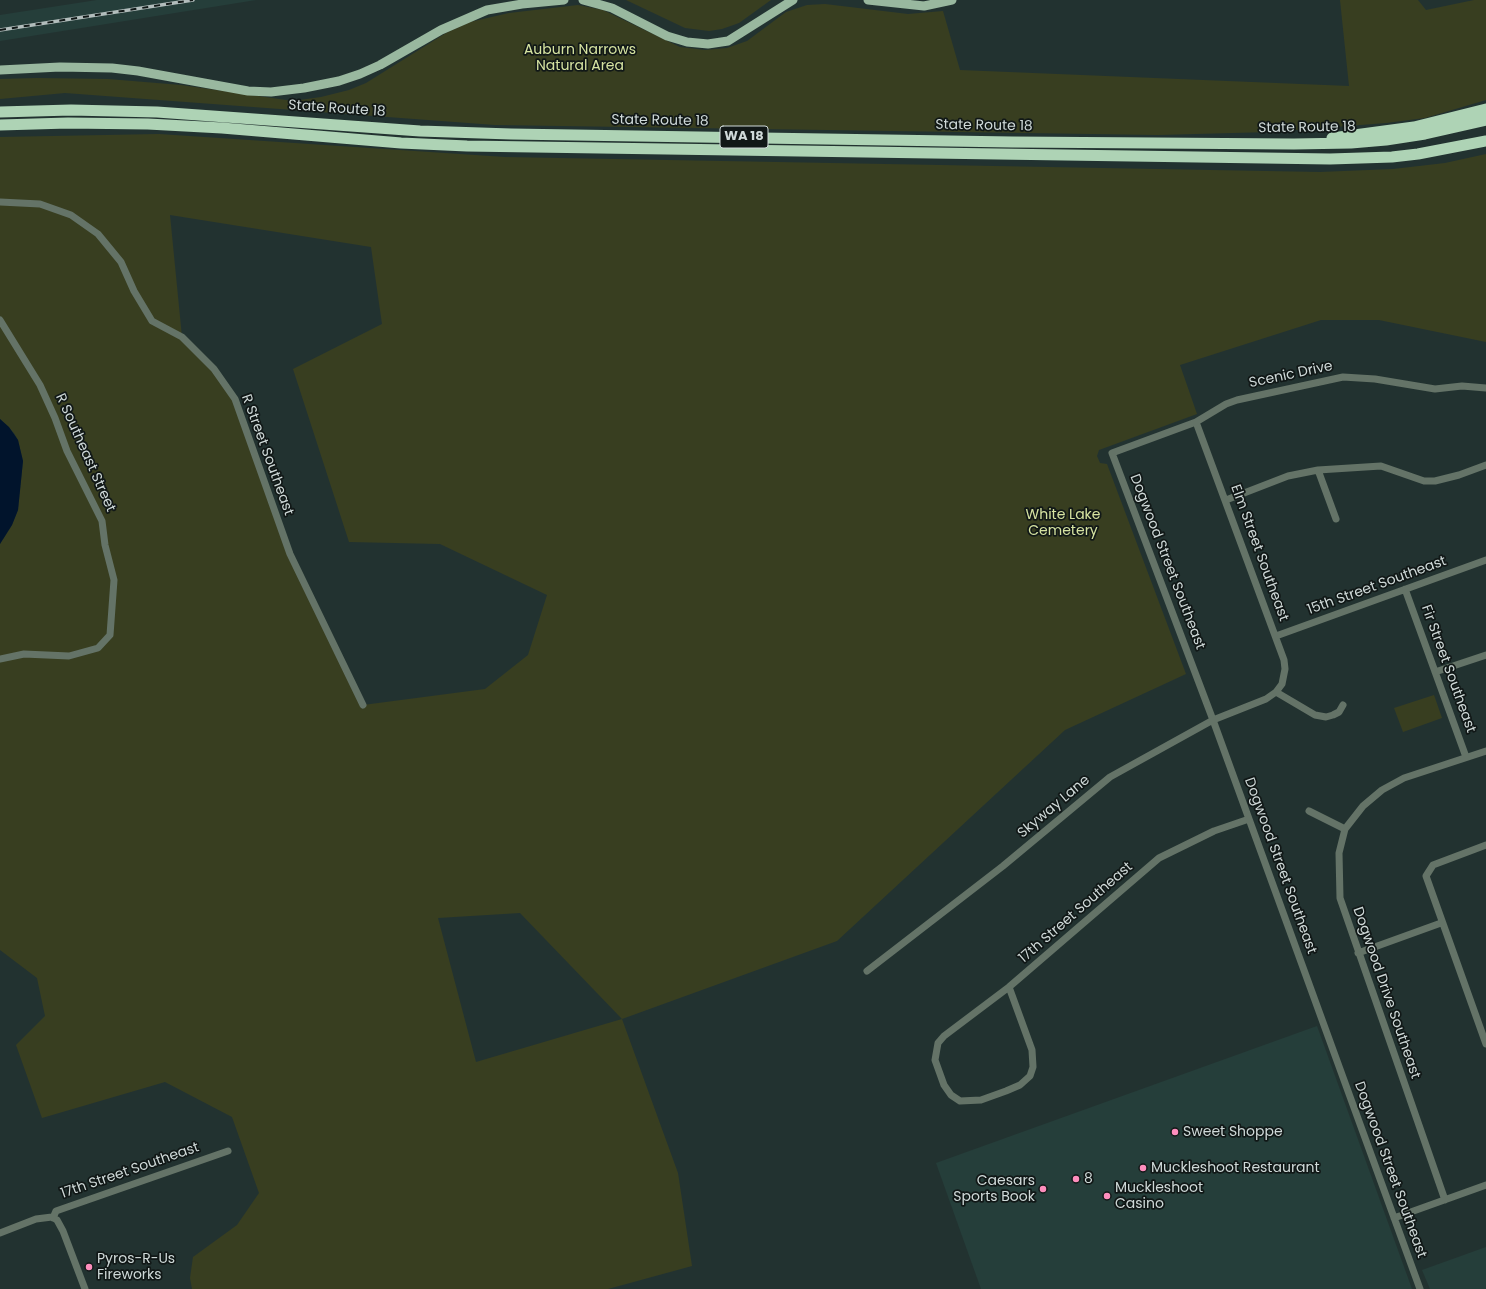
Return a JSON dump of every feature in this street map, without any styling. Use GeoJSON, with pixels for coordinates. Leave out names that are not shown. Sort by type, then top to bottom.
{"type":"FeatureCollection","features":[{"type":"Feature","properties":{"kind":"highway"},"geometry":{"type":"LineString","coordinates":[[1294,144],[1414,127],[1486,109]]}},
{"type":"Feature","properties":{"kind":"highway","name":"State Route 18"},"geometry":{"type":"LineString","coordinates":[[0,112],[71,110],[157,112],[420,131],[511,134],[1012,142],[1294,144],[1386,140],[1444,130],[1486,120]]}},
{"type":"Feature","properties":{"kind":"highway","name":"State Route 18"},"geometry":{"type":"LineString","coordinates":[[0,125],[68,123],[148,124],[222,128],[401,143],[467,146],[1330,159],[1418,154],[1486,141]]}},
{"type":"Feature","properties":{"kind":"main road"},"geometry":{"type":"LineString","coordinates":[[0,70],[60,67],[112,68],[138,71],[248,91],[271,92],[304,88],[328,84],[360,74],[386,62],[441,30],[472,15],[504,6],[564,0]]}},
{"type":"Feature","properties":{"kind":"main road"},"geometry":{"type":"LineString","coordinates":[[583,0],[612,8],[667,36],[687,42],[708,44],[728,41],[793,0]]}},
{"type":"Feature","properties":{"kind":"main road"},"geometry":{"type":"LineString","coordinates":[[868,0],[924,6],[941,4],[952,0]]}},
{"type":"Feature","properties":{"kind":"street","name":"R Street Southeast"},"geometry":{"type":"LineString","coordinates":[[0,202],[40,204],[71,215],[98,234],[121,262],[134,291],[152,321],[182,337],[214,369],[235,399],[290,554],[363,705]]}},
{"type":"Feature","properties":{"kind":"street","name":"R Southeast Street"},"geometry":{"type":"LineString","coordinates":[[0,320],[40,385],[56,418],[67,451],[102,521],[105,545],[114,580],[110,635],[98,648],[69,656],[24,654],[0,659]]}},
{"type":"Feature","properties":{"kind":"street","name":"Scenic Drive"},"geometry":{"type":"LineString","coordinates":[[1112,453],[1196,422],[1226,404],[1237,400],[1343,377],[1375,379],[1435,389],[1462,386],[1486,388]]}},
{"type":"Feature","properties":{"kind":"street","name":"Elm Street Southeast"},"geometry":{"type":"LineString","coordinates":[[1196,422],[1284,660],[1285,670],[1282,684],[1276,692]]}},
{"type":"Feature","properties":{"kind":"street","name":"Dogwood Street Southeast"},"geometry":{"type":"LineString","coordinates":[[1112,453],[1213,720],[1420,1289]]}},
{"type":"Feature","properties":{"kind":"street"},"geometry":{"type":"LineString","coordinates":[[1226,500],[1288,476],[1318,470],[1381,466],[1424,481],[1430,481],[1459,475],[1486,465]]}},
{"type":"Feature","properties":{"kind":"street"},"geometry":{"type":"LineString","coordinates":[[1318,470],[1336,519]]}},
{"type":"Feature","properties":{"kind":"street","name":"15th Street Southeast"},"geometry":{"type":"LineString","coordinates":[[1276,636],[1486,560]]}},
{"type":"Feature","properties":{"kind":"street","name":"Fir Street Southeast"},"geometry":{"type":"LineString","coordinates":[[1405,589],[1466,757]]}},
{"type":"Feature","properties":{"kind":"street"},"geometry":{"type":"LineString","coordinates":[[1435,672],[1486,655]]}},
{"type":"Feature","properties":{"kind":"street"},"geometry":{"type":"LineString","coordinates":[[1276,692],[1315,715],[1326,717],[1333,715],[1339,712],[1343,706]]}},
{"type":"Feature","properties":{"kind":"street","name":"Skyway Lane"},"geometry":{"type":"LineString","coordinates":[[867,971],[1003,866],[1110,777],[1213,720],[1252,705],[1276,692]]}},
{"type":"Feature","properties":{"kind":"street"},"geometry":{"type":"LineString","coordinates":[[1309,811],[1345,829],[1363,806],[1391,784],[1486,751]]}},
{"type":"Feature","properties":{"kind":"street","name":"17th Street Southeast"},"geometry":{"type":"LineString","coordinates":[[1009,987],[1032,1050],[1034,1060],[1030,1076],[1020,1085],[981,1100],[960,1100],[951,1095],[944,1085],[935,1060],[935,1051],[938,1043],[944,1036],[1009,987],[1159,858],[1214,831],[1249,819]]}},
{"type":"Feature","properties":{"kind":"street","name":"Dogwood Drive Southeast"},"geometry":{"type":"LineString","coordinates":[[1345,829],[1339,853],[1338,885],[1340,898],[1445,1200]]}},
{"type":"Feature","properties":{"kind":"street"},"geometry":{"type":"LineString","coordinates":[[1486,845],[1438,862],[1427,872],[1426,879],[1486,1044]]}},
{"type":"Feature","properties":{"kind":"street"},"geometry":{"type":"LineString","coordinates":[[1358,953],[1441,923]]}},
{"type":"Feature","properties":{"kind":"street","name":"17th Street Southeast"},"geometry":{"type":"LineString","coordinates":[[0,1233],[36,1219],[54,1218],[56,1211],[228,1151]]}},
{"type":"Feature","properties":{"kind":"street"},"geometry":{"type":"LineString","coordinates":[[1394,1218],[1486,1185]]}},
{"type":"Feature","properties":{"kind":"street"},"geometry":{"type":"LineString","coordinates":[[54,1218],[59,1222],[63,1231],[85,1289]]}},
{"type":"Feature","properties":{"kind":"shaded area"},"geometry":{"type":"Polygon","coordinates":[[[97,0],[256,0],[0,41],[0,15],[97,0]]]}},
{"type":"Feature","properties":{"kind":"shaded area"},"geometry":{"type":"Polygon","coordinates":[[[1317,1026],[1412,1289],[981,1289],[936,1163],[1317,1026]]]}},
{"type":"Feature","properties":{"kind":"shaded area"},"geometry":{"type":"Polygon","coordinates":[[[1486,1247],[1486,1289],[1430,1289],[1422,1270],[1486,1247]]]}},
{"type":"Feature","properties":{"kind":"green space","name":"Auburn Narrows Natural Area"},"geometry":{"type":"Polygon","coordinates":[[[626,0],[771,0],[739,23],[722,29],[709,31],[685,28],[626,0]]]}},
{"type":"Feature","properties":{"kind":"green space"},"geometry":{"type":"Polygon","coordinates":[[[1340,0],[1418,0],[1426,10],[1474,0],[1486,0],[1486,100],[1425,118],[1386,123],[1270,132],[1158,135],[495,125],[65,93],[0,99],[0,79],[37,78],[108,79],[181,85],[293,101],[321,97],[349,90],[366,83],[446,33],[470,22],[509,13],[578,5],[603,10],[680,47],[705,50],[727,48],[747,41],[786,12],[807,5],[825,4],[908,14],[943,11],[960,70],[1349,86],[1340,0]]]}},
{"type":"Feature","properties":{"kind":"green space","name":"White Lake Cemetery"},"geometry":{"type":"Polygon","coordinates":[[[159,134],[505,157],[1320,172],[1393,169],[1445,163],[1486,154],[1486,342],[1379,320],[1321,320],[1180,365],[1197,414],[1099,450],[1097,456],[1100,463],[1107,464],[1186,674],[1065,730],[837,941],[622,1019],[678,1173],[692,1266],[608,1289],[192,1289],[190,1278],[193,1257],[237,1225],[259,1193],[232,1117],[165,1082],[42,1118],[16,1045],[45,1016],[37,978],[0,950],[0,544],[12,525],[18,510],[23,461],[18,440],[14,433],[0,419],[0,137],[159,134]],[[170,215],[182,337],[214,369],[235,399],[290,554],[363,705],[485,689],[528,655],[547,595],[440,544],[349,542],[293,369],[382,324],[371,247],[170,215]],[[520,913],[438,918],[476,1062],[622,1019],[520,913]]]}},
{"type":"Feature","properties":{"kind":"green space"},"geometry":{"type":"Polygon","coordinates":[[[1434,695],[1442,718],[1403,732],[1394,708],[1434,695]]]}},
{"type":"Feature","properties":{"kind":"water"},"geometry":{"type":"Polygon","coordinates":[[[0,419],[9,427],[18,440],[23,461],[18,510],[12,525],[0,544],[0,419]]]}},
{"type":"Feature","properties":{"kind":"railway"},"geometry":{"type":"LineString","coordinates":[[0,30],[193,0]]}},
{"type":"Feature","properties":{"kind":"place","name":"Sweet Shoppe"},"geometry":{"type":"Point","coordinates":[1175,1132]}},
{"type":"Feature","properties":{"kind":"place","name":"Muckleshoot Restaurant"},"geometry":{"type":"Point","coordinates":[1143,1168]}},
{"type":"Feature","properties":{"kind":"place","name":"8"},"geometry":{"type":"Point","coordinates":[1076,1179]}},
{"type":"Feature","properties":{"kind":"place","name":"Caesars Sports Book"},"geometry":{"type":"Point","coordinates":[1043,1189]}},
{"type":"Feature","properties":{"kind":"place","name":"Muckleshoot Casino"},"geometry":{"type":"Point","coordinates":[1107,1196]}},
{"type":"Feature","properties":{"kind":"place","name":"Pyros-R-Us Fireworks"},"geometry":{"type":"Point","coordinates":[89,1267]}}]}
